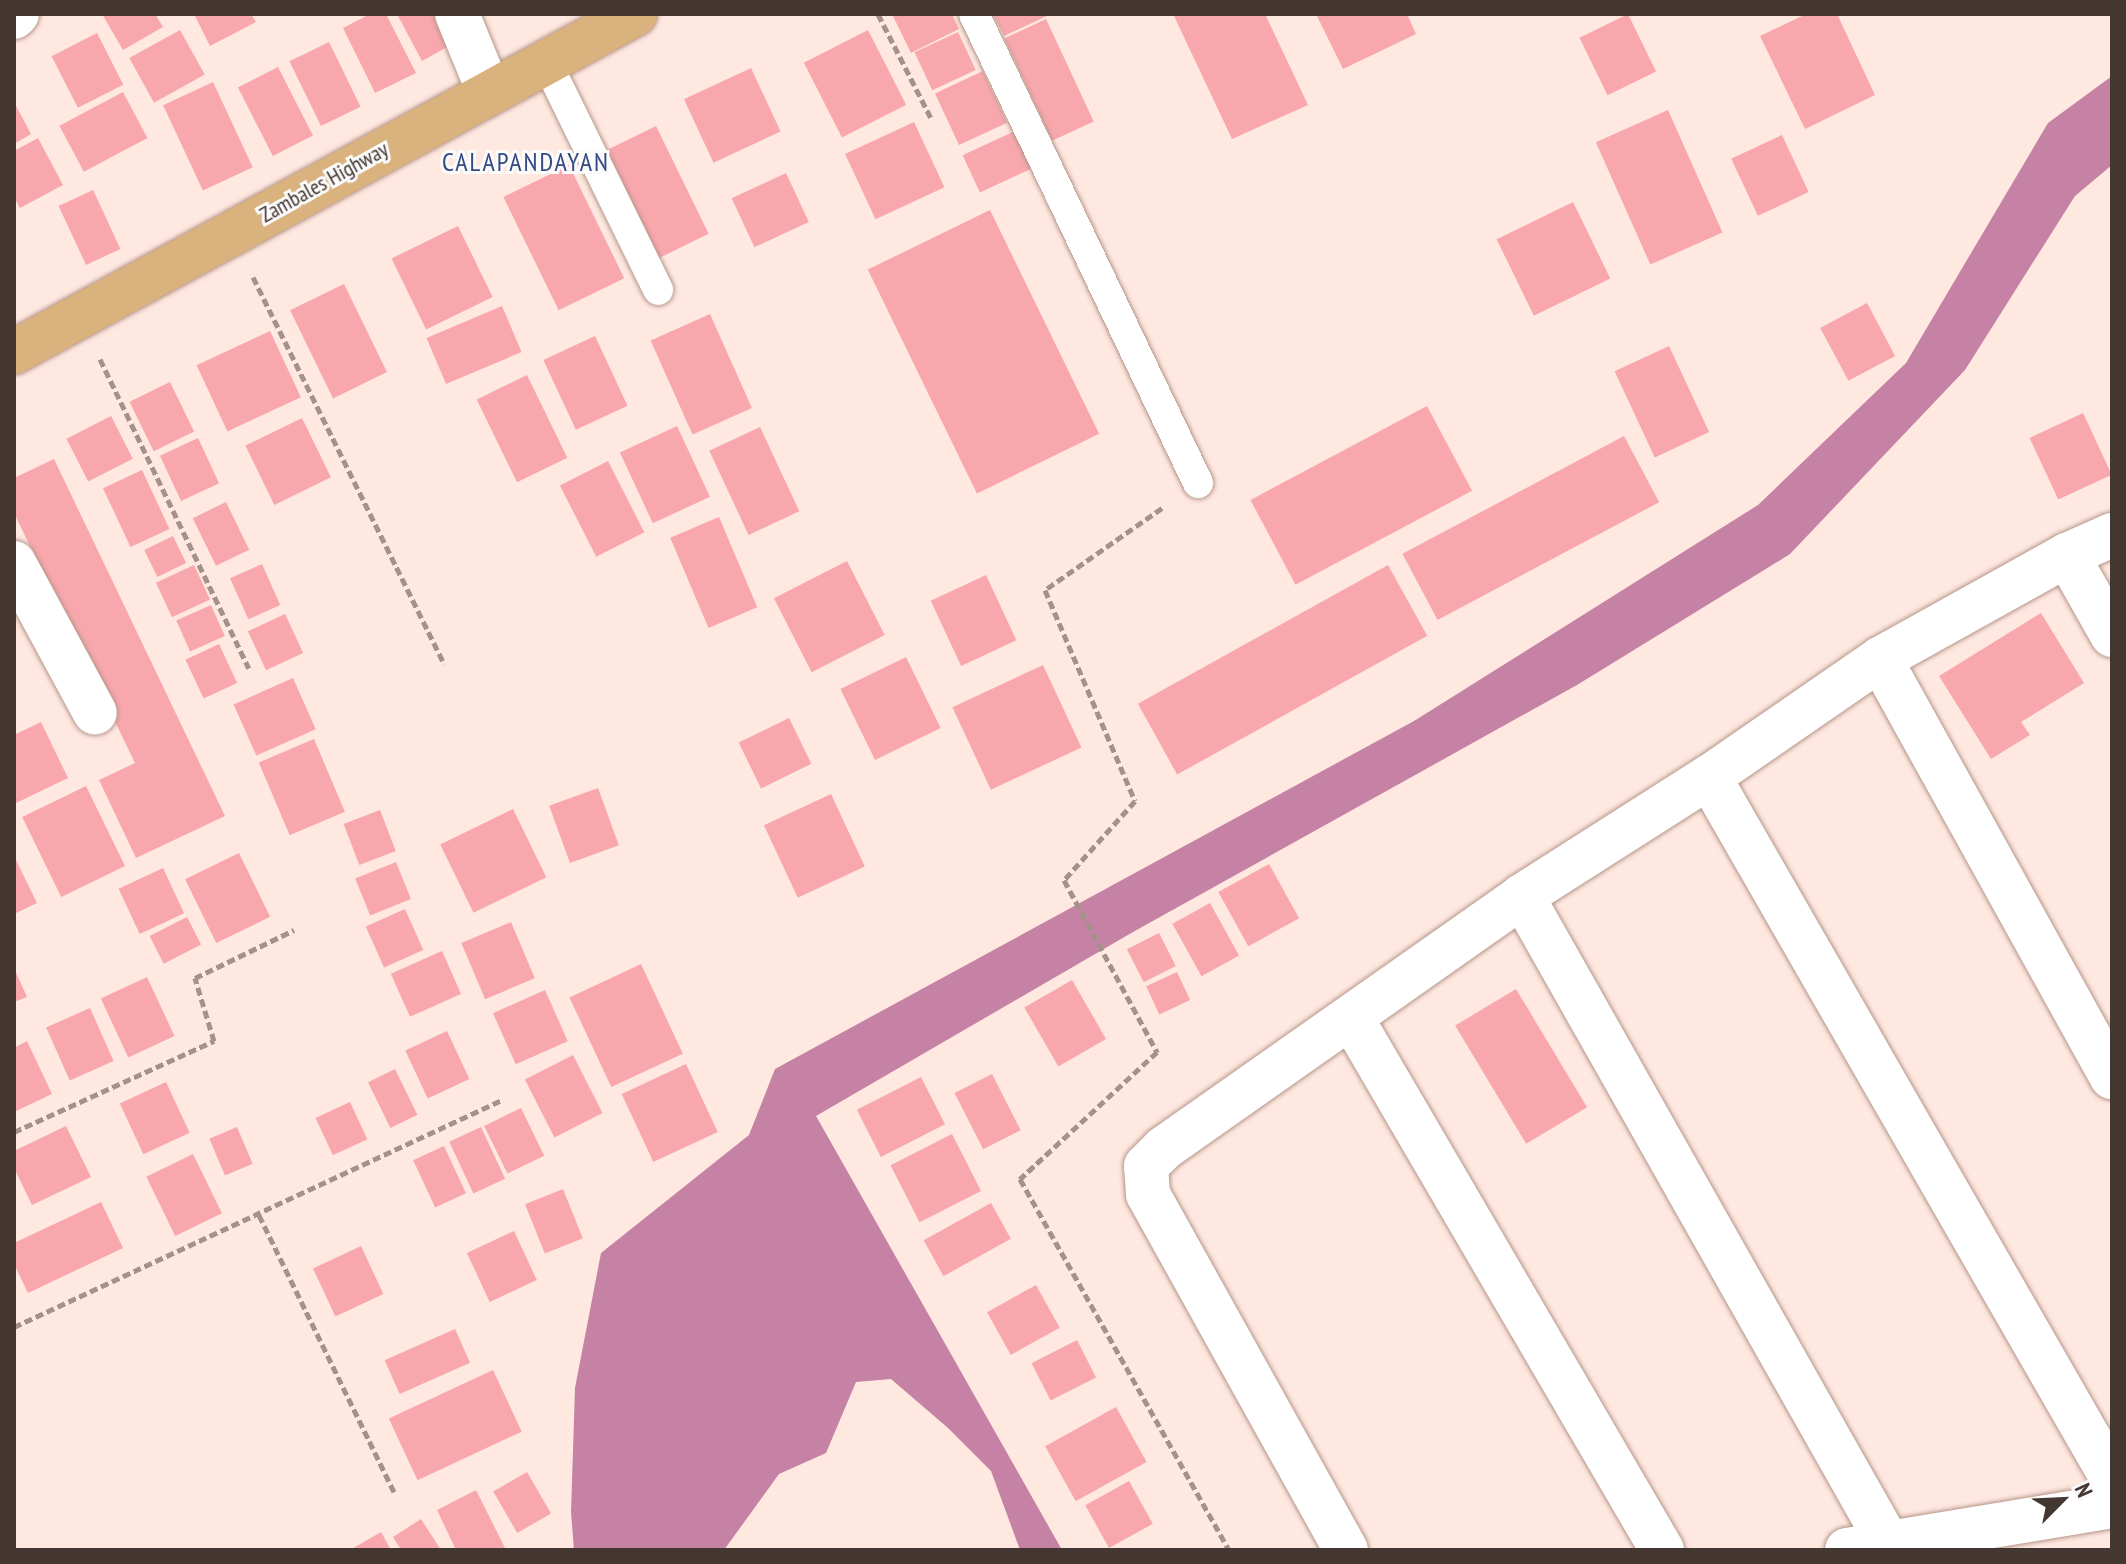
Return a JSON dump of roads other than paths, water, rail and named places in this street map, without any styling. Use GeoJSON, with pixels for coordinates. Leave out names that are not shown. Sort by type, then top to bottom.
{"type":"FeatureCollection","features":[{"type":"Feature","properties":{"kind":"main road","name":"Zambales Highway"},"geometry":{"type":"LineString","coordinates":[[14,352],[635,14]]}},
{"type":"Feature","properties":{"kind":"street"},"geometry":{"type":"LineString","coordinates":[[457,14],[489,92]]}},
{"type":"Feature","properties":{"kind":"street"},"geometry":{"type":"LineString","coordinates":[[1346,1550],[1148,1194],[1146,1166],[1164,1148],[1352,1019],[1522,896],[1709,777],[1880,659],[2067,555],[2112,535]]}},
{"type":"Feature","properties":{"kind":"street"},"geometry":{"type":"LineString","coordinates":[[2067,555],[2112,635]]}},
{"type":"Feature","properties":{"kind":"street"},"geometry":{"type":"LineString","coordinates":[[14,563],[95,713]]}},
{"type":"Feature","properties":{"kind":"street"},"geometry":{"type":"LineString","coordinates":[[1880,659],[2112,1077]]}},
{"type":"Feature","properties":{"kind":"street"},"geometry":{"type":"LineString","coordinates":[[1709,777],[2112,1478]]}},
{"type":"Feature","properties":{"kind":"street"},"geometry":{"type":"LineString","coordinates":[[1522,896],[1868,1547],[2112,1506]]}},
{"type":"Feature","properties":{"kind":"street"},"geometry":{"type":"LineString","coordinates":[[1352,1019],[1662,1550]]}},
{"type":"Feature","properties":{"kind":"lane"},"geometry":{"type":"LineString","coordinates":[[974,14],[1198,483]]}},
{"type":"Feature","properties":{"kind":"lane"},"geometry":{"type":"LineString","coordinates":[[546,61],[658,290]]}},
{"type":"Feature","properties":{"kind":"district","name":"CALAPANDAYAN"},"geometry":{"type":"Point","coordinates":[526,162]}}]}
